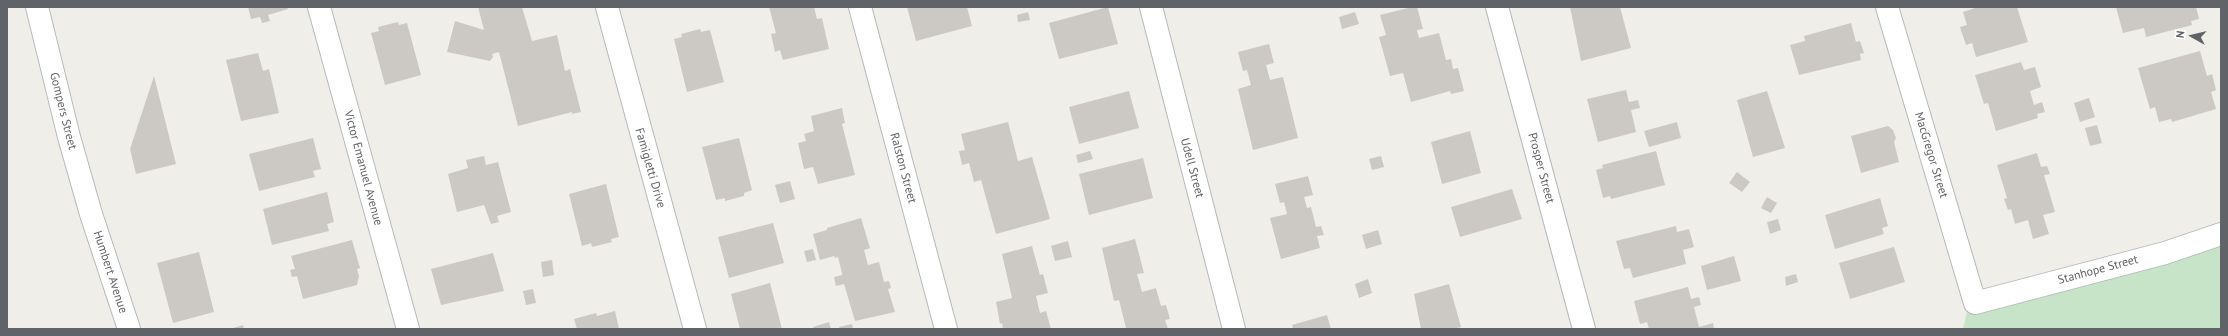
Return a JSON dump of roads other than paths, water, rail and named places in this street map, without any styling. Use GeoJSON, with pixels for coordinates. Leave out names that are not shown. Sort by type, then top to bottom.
{"type":"FeatureCollection","features":[{"type":"Feature","properties":{"kind":"street","name":"Gompers Street"},"geometry":{"type":"LineString","coordinates":[[37,7],[69,137],[91,214]]}},
{"type":"Feature","properties":{"kind":"street","name":"Victor Emanuel Avenue"},"geometry":{"type":"LineString","coordinates":[[319,7],[408,329]]}},
{"type":"Feature","properties":{"kind":"street","name":"Famigletti Drive"},"geometry":{"type":"LineString","coordinates":[[607,7],[695,329]]}},
{"type":"Feature","properties":{"kind":"street","name":"Ralston Street"},"geometry":{"type":"LineString","coordinates":[[860,7],[946,329]]}},
{"type":"Feature","properties":{"kind":"street","name":"Udell Street"},"geometry":{"type":"LineString","coordinates":[[1150,7],[1234,329]]}},
{"type":"Feature","properties":{"kind":"street","name":"Prosper Street"},"geometry":{"type":"LineString","coordinates":[[1497,7],[1584,329]]}},
{"type":"Feature","properties":{"kind":"street","name":"MacGregor Street"},"geometry":{"type":"LineString","coordinates":[[1886,7],[1975,303]]}},
{"type":"Feature","properties":{"kind":"street","name":"Humbert Avenue"},"geometry":{"type":"LineString","coordinates":[[91,214],[129,329]]}},
{"type":"Feature","properties":{"kind":"street","name":"Stanhope Street"},"geometry":{"type":"LineString","coordinates":[[1975,303],[2165,253],[2221,234]]}}]}
